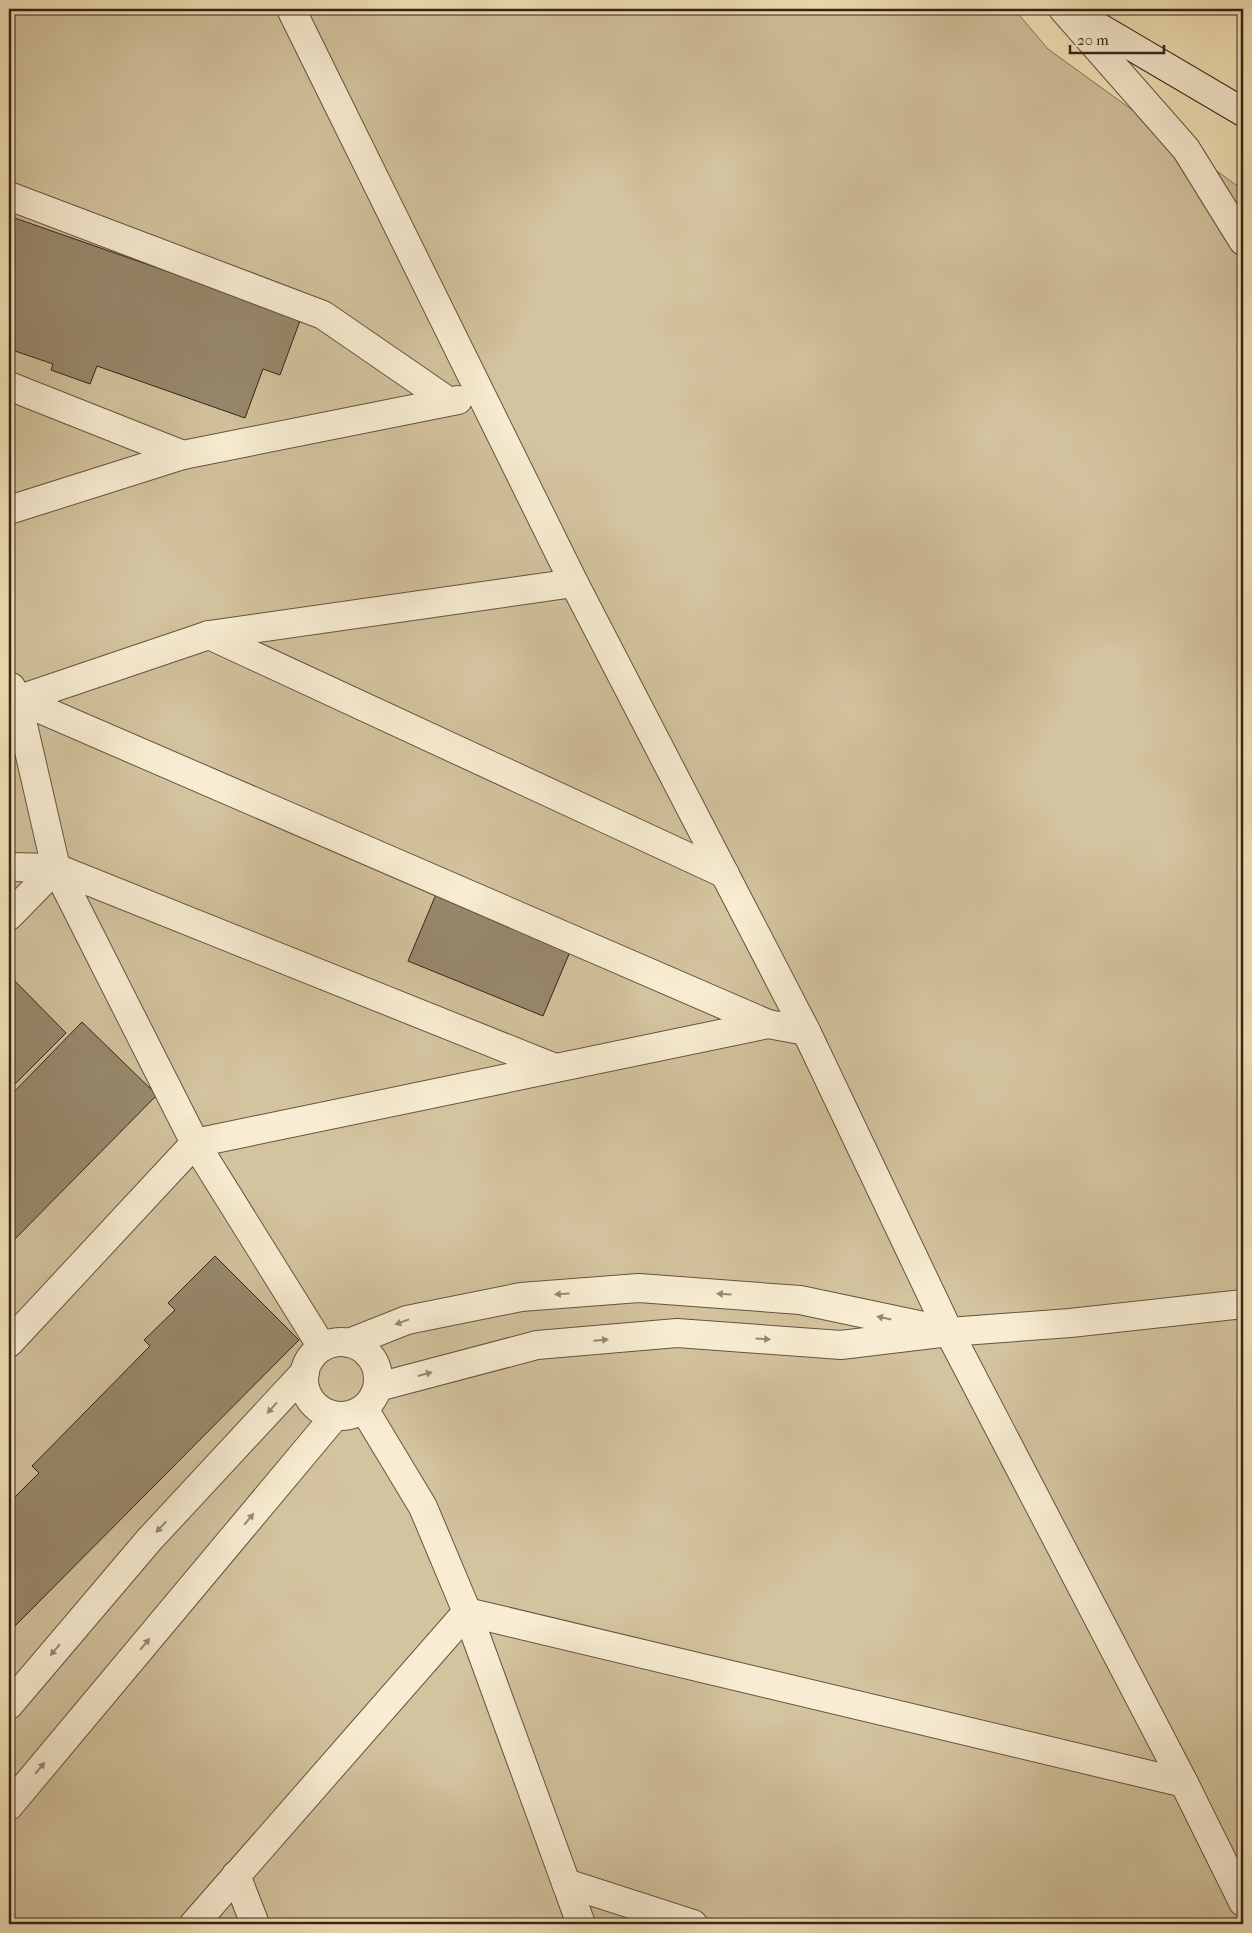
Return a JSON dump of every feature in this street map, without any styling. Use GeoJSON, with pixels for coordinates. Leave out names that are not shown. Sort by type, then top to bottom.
{"type":"FeatureCollection","features":[{"type":"Feature","properties":{"kind":"street"},"geometry":{"type":"LineString","coordinates":[[291,9],[574,583],[806,1031],[949,1332],[1184,1783],[1243,1902]]}},
{"type":"Feature","properties":{"kind":"street"},"geometry":{"type":"LineString","coordinates":[[1063,9],[1186,149],[1243,241]]}},
{"type":"Feature","properties":{"kind":"street"},"geometry":{"type":"LineString","coordinates":[[1068,9],[1243,112]]}},
{"type":"Feature","properties":{"kind":"street"},"geometry":{"type":"LineString","coordinates":[[9,196],[323,316],[448,401]]}},
{"type":"Feature","properties":{"kind":"street"},"geometry":{"type":"LineString","coordinates":[[9,386],[183,455]]}},
{"type":"Feature","properties":{"kind":"street"},"geometry":{"type":"LineString","coordinates":[[9,510],[183,455],[448,401],[482,397]]}},
{"type":"Feature","properties":{"kind":"street"},"geometry":{"type":"LineString","coordinates":[[12,695],[209,635],[574,583]]}},
{"type":"Feature","properties":{"kind":"street"},"geometry":{"type":"LineString","coordinates":[[209,635],[725,874]]}},
{"type":"Feature","properties":{"kind":"street"},"geometry":{"type":"LineString","coordinates":[[12,695],[56,868],[195,1143],[322,1348]]}},
{"type":"Feature","properties":{"kind":"street"},"geometry":{"type":"LineString","coordinates":[[12,695],[768,1024],[806,1031]]}},
{"type":"Feature","properties":{"kind":"street"},"geometry":{"type":"LineString","coordinates":[[9,867],[56,868],[555,1068]]}},
{"type":"Feature","properties":{"kind":"street"},"geometry":{"type":"LineString","coordinates":[[9,916],[56,868]]}},
{"type":"Feature","properties":{"kind":"street"},"geometry":{"type":"LineString","coordinates":[[9,1343],[195,1143],[768,1024]]}},
{"type":"Feature","properties":{"kind":"street"},"geometry":{"type":"LineString","coordinates":[[349,1343],[408,1320],[521,1297],[639,1288],[800,1300],[949,1332]]}},
{"type":"Feature","properties":{"kind":"street"},"geometry":{"type":"LineString","coordinates":[[378,1387],[537,1345],[677,1333],[841,1345],[949,1332],[1070,1323],[1243,1304]]}},
{"type":"Feature","properties":{"kind":"street"},"geometry":{"type":"LineString","coordinates":[[9,1704],[149,1540],[305,1372],[311,1358],[322,1348],[340,1342],[362,1348],[373,1359],[378,1372],[378,1387],[373,1399],[364,1409],[350,1416],[336,1416],[321,1411],[310,1401],[305,1387],[305,1372]]}},
{"type":"Feature","properties":{"kind":"street"},"geometry":{"type":"LineString","coordinates":[[364,1409],[423,1508],[467,1612],[581,1924]]}},
{"type":"Feature","properties":{"kind":"street"},"geometry":{"type":"LineString","coordinates":[[9,1806],[336,1416]]}},
{"type":"Feature","properties":{"kind":"street"},"geometry":{"type":"LineString","coordinates":[[467,1612],[1184,1783]]}},
{"type":"Feature","properties":{"kind":"street"},"geometry":{"type":"LineString","coordinates":[[194,1924],[467,1612]]}},
{"type":"Feature","properties":{"kind":"street"},"geometry":{"type":"LineString","coordinates":[[236,1875],[255,1924]]}},
{"type":"Feature","properties":{"kind":"street"},"geometry":{"type":"LineString","coordinates":[[566,1883],[693,1924]]}},
{"type":"Feature","properties":{"kind":"shaded area"},"geometry":{"type":"Polygon","coordinates":[[[9,9],[1014,9],[1048,49],[1243,190],[1243,1924],[9,1924],[9,9]]]}},
{"type":"Feature","properties":{"kind":"building"},"geometry":{"type":"Polygon","coordinates":[[[9,216],[301,318],[280,375],[263,369],[245,418],[97,366],[90,384],[51,370],[53,364],[9,349],[9,216]]]}},
{"type":"Feature","properties":{"kind":"building"},"geometry":{"type":"Polygon","coordinates":[[[437,892],[572,947],[543,1016],[408,961],[437,892]]]}},
{"type":"Feature","properties":{"kind":"building"},"geometry":{"type":"Polygon","coordinates":[[[9,975],[66,1033],[9,1090],[9,975]]]}},
{"type":"Feature","properties":{"kind":"building"},"geometry":{"type":"Polygon","coordinates":[[[82,1022],[157,1095],[12,1242],[9,1239],[9,1097],[82,1022]]]}},
{"type":"Feature","properties":{"kind":"building"},"geometry":{"type":"Polygon","coordinates":[[[215,1256],[299,1340],[9,1632],[9,1513],[15,1507],[10,1502],[39,1473],[32,1466],[150,1346],[144,1340],[175,1310],[168,1303],[215,1256]]]}}]}
